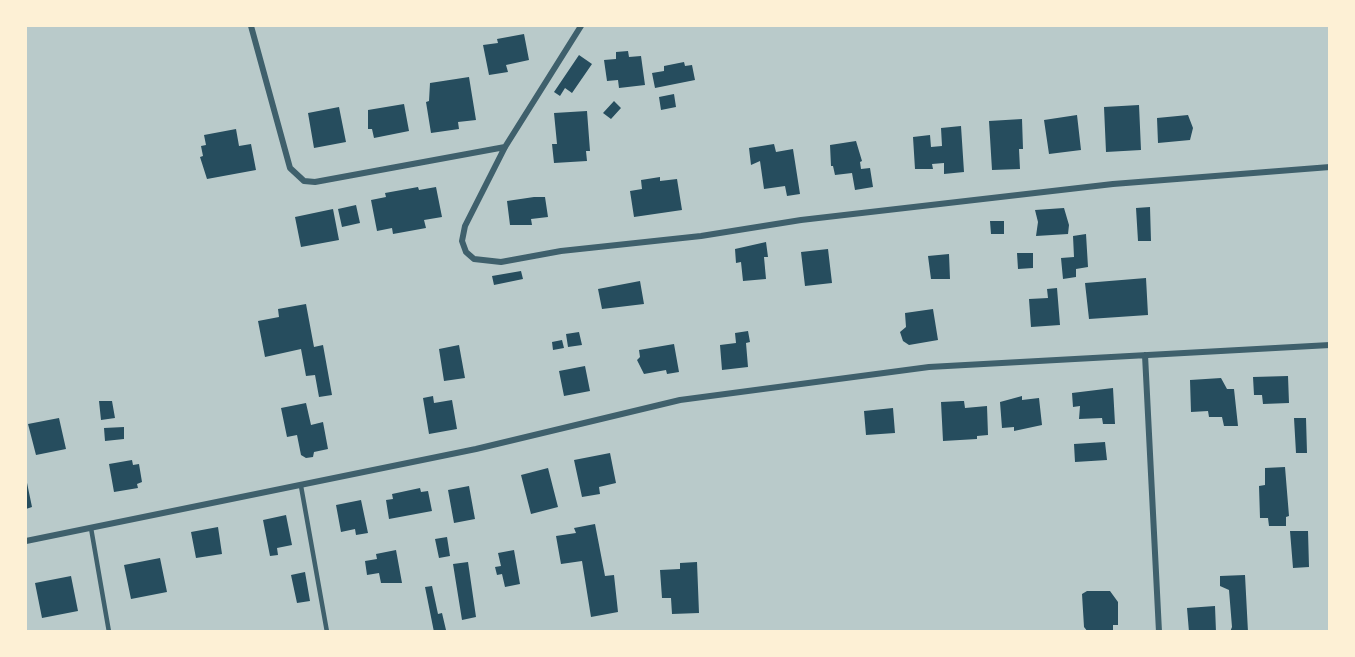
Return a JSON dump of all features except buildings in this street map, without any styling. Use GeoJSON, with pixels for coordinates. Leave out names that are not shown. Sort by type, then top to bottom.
{"type":"FeatureCollection","features":[{"type":"Feature","properties":{"kind":"street"},"geometry":{"type":"LineString","coordinates":[[251,26],[290,168],[304,181],[315,182],[505,147]]}},
{"type":"Feature","properties":{"kind":"street"},"geometry":{"type":"LineString","coordinates":[[581,26],[505,147],[465,226],[462,240],[466,252],[474,259],[501,262],[561,251],[701,236],[813,218],[1113,184],[1329,167]]}},
{"type":"Feature","properties":{"kind":"street"},"geometry":{"type":"LineString","coordinates":[[26,541],[476,449],[680,400],[929,367],[1329,345]]}},
{"type":"Feature","properties":{"kind":"street"},"geometry":{"type":"LineString","coordinates":[[1145,355],[1159,632]]}},
{"type":"Feature","properties":{"kind":"lane"},"geometry":{"type":"LineString","coordinates":[[301,486],[327,632]]}},
{"type":"Feature","properties":{"kind":"lane"},"geometry":{"type":"LineString","coordinates":[[91,528],[109,632]]}},
{"type":"Feature","properties":{"kind":"shaded area"},"geometry":{"type":"Polygon","coordinates":[[[26,26],[1329,26],[1329,631],[26,631],[26,26]]]}}]}
